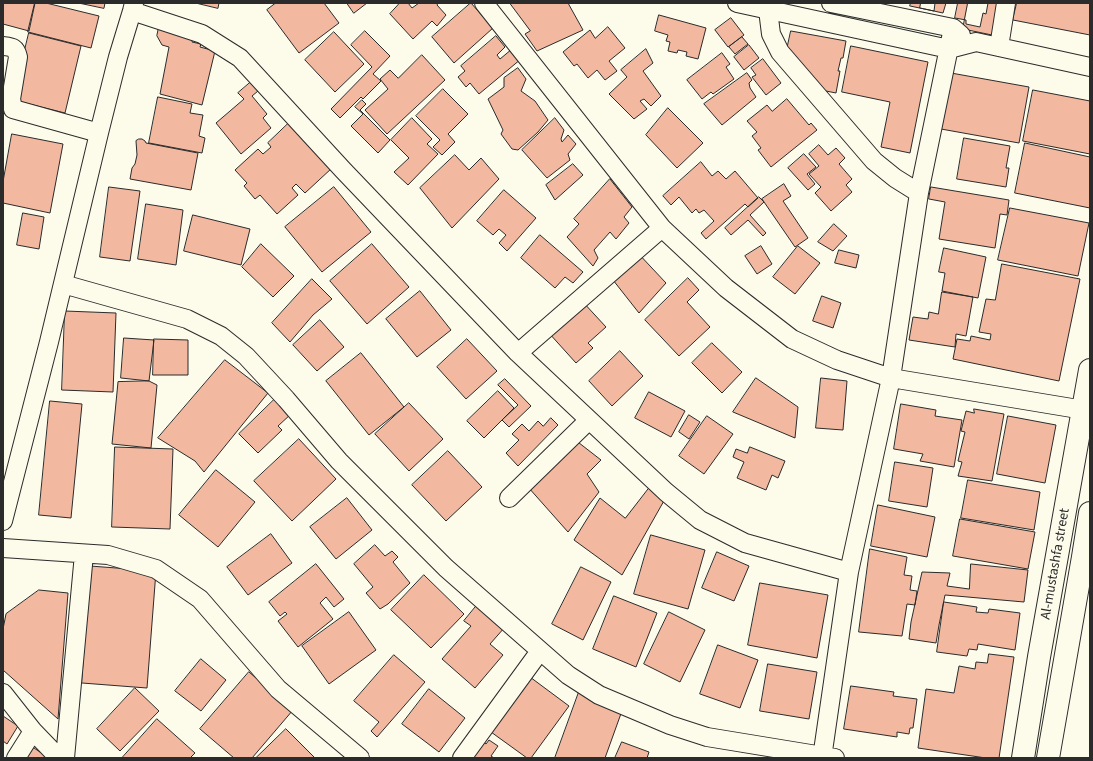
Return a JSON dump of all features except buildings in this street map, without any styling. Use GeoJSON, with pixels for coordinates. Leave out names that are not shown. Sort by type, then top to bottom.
{"type":"FeatureCollection","features":[{"type":"Feature","properties":{"kind":"main road","name":"Al-mustashfa street"},"geometry":{"type":"LineString","coordinates":[[1023,758],[1039,657],[1087,411],[1090,370]]}},
{"type":"Feature","properties":{"kind":"main road","name":"Al-mustashfa street"},"geometry":{"type":"LineString","coordinates":[[1048,758],[1090,513]]}},
{"type":"Feature","properties":{"kind":"street"},"geometry":{"type":"LineString","coordinates":[[484,3],[662,228],[726,288],[792,339],[837,360],[891,378],[1087,411]]}},
{"type":"Feature","properties":{"kind":"street"},"geometry":{"type":"LineString","coordinates":[[737,3],[949,49],[976,42]]}},
{"type":"Feature","properties":{"kind":"street"},"geometry":{"type":"LineString","coordinates":[[831,3],[953,28],[961,35],[976,42],[1090,67]]}},
{"type":"Feature","properties":{"kind":"street"},"geometry":{"type":"LineString","coordinates":[[998,47],[1006,3]]}},
{"type":"Feature","properties":{"kind":"street"},"geometry":{"type":"LineString","coordinates":[[3,521],[63,284],[118,57],[133,7],[202,34],[240,58],[518,353],[666,492],[700,520],[745,543],[849,572]]}},
{"type":"Feature","properties":{"kind":"street"},"geometry":{"type":"LineString","coordinates":[[768,10],[771,34],[780,52],[874,161],[895,178],[919,193]]}},
{"type":"Feature","properties":{"kind":"street"},"geometry":{"type":"LineString","coordinates":[[63,284],[187,319],[221,336],[246,356],[286,399],[339,461],[440,562],[568,675],[599,695],[670,726],[707,737],[826,757],[849,572],[891,378],[919,193],[953,28]]}},
{"type":"Feature","properties":{"kind":"street"},"geometry":{"type":"LineString","coordinates":[[3,46],[14,48],[17,51],[18,57],[11,100],[13,109],[99,133]]}},
{"type":"Feature","properties":{"kind":"street"},"geometry":{"type":"LineString","coordinates":[[518,353],[662,228]]}},
{"type":"Feature","properties":{"kind":"street"},"geometry":{"type":"LineString","coordinates":[[509,498],[589,420]]}},
{"type":"Feature","properties":{"kind":"street"},"geometry":{"type":"LineString","coordinates":[[3,548],[108,556],[156,569],[200,599],[278,689],[360,758]]}},
{"type":"Feature","properties":{"kind":"street"},"geometry":{"type":"LineString","coordinates":[[66,758],[84,554]]}},
{"type":"Feature","properties":{"kind":"street"},"geometry":{"type":"LineString","coordinates":[[462,758],[540,651]]}},
{"type":"Feature","properties":{"kind":"street"},"geometry":{"type":"LineString","coordinates":[[3,693],[33,731],[59,758]]}},
{"type":"Feature","properties":{"kind":"street"},"geometry":{"type":"LineString","coordinates":[[16,758],[33,731]]}}]}
